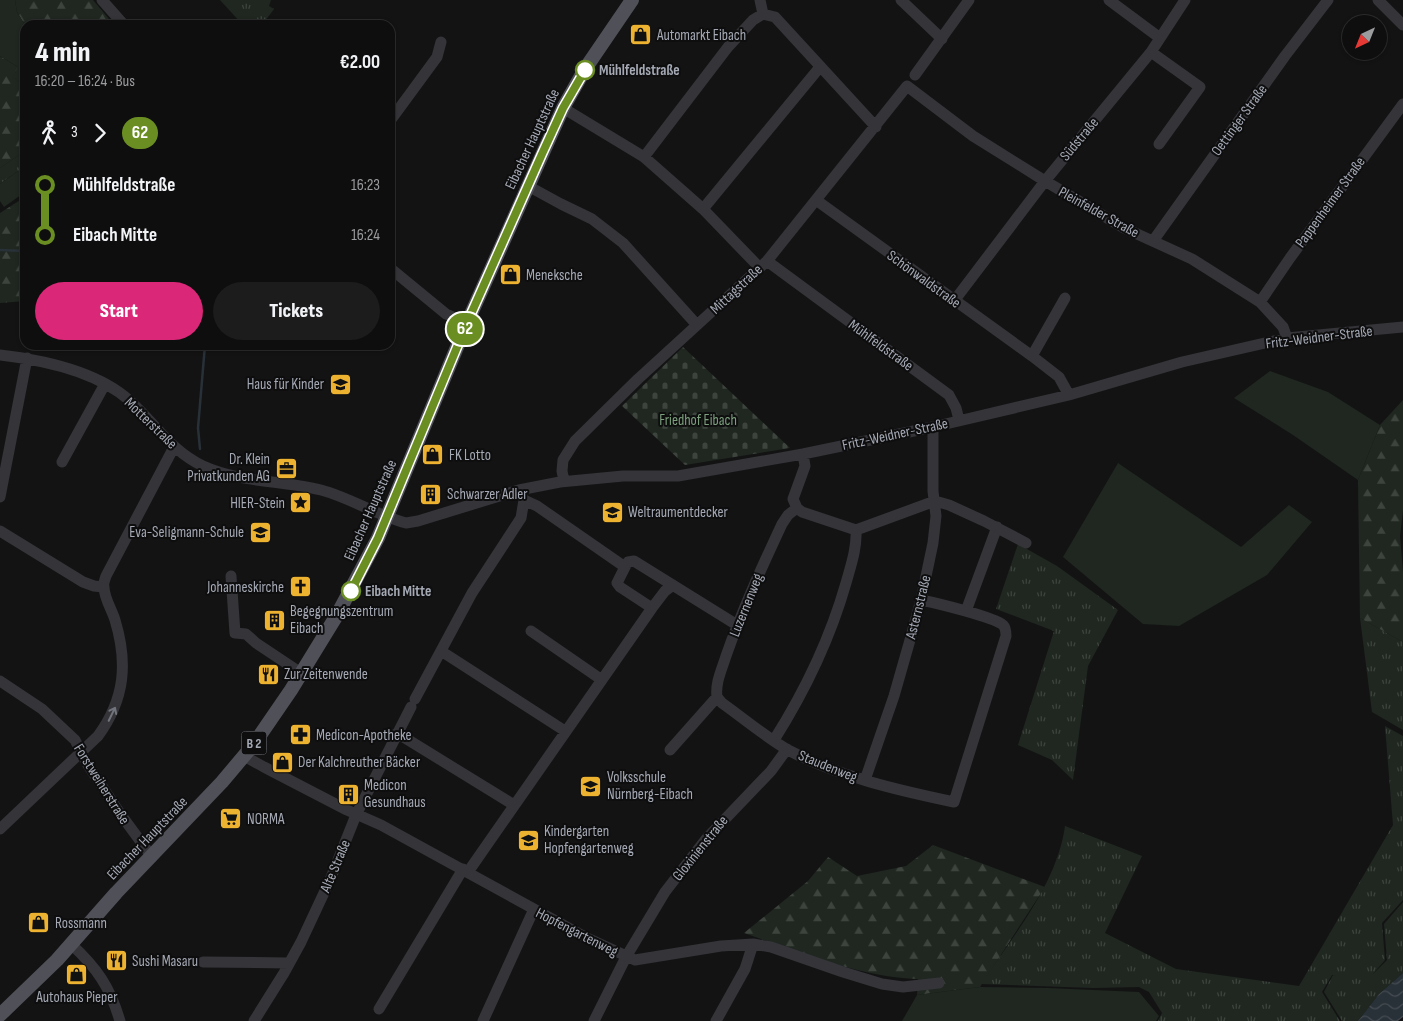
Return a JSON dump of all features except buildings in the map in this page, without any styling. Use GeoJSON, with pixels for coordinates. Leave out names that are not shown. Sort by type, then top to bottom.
{"type":"FeatureCollection","features":[{"type":"Feature","properties":{"kind":"main road","name":"Eibacher Hauptstraße"},"geometry":{"type":"LineString","coordinates":[[0,1015],[53,965],[116,893],[222,782],[279,709],[302,673],[351,591],[378,538],[467,323],[563,108],[585,70],[632,0]]}},
{"type":"Feature","properties":{"kind":"street"},"geometry":{"type":"LineString","coordinates":[[102,0],[120,20]]}},
{"type":"Feature","properties":{"kind":"street"},"geometry":{"type":"LineString","coordinates":[[760,0],[763,14]]}},
{"type":"Feature","properties":{"kind":"street"},"geometry":{"type":"LineString","coordinates":[[901,0],[942,39]]}},
{"type":"Feature","properties":{"kind":"street"},"geometry":{"type":"LineString","coordinates":[[915,75],[970,0]]}},
{"type":"Feature","properties":{"kind":"street"},"geometry":{"type":"LineString","coordinates":[[1109,0],[1160,38]]}},
{"type":"Feature","properties":{"kind":"street","name":"Südstraße"},"geometry":{"type":"LineString","coordinates":[[954,301],[1045,180],[1151,52],[1185,0]]}},
{"type":"Feature","properties":{"kind":"street","name":"Oettinger Straße"},"geometry":{"type":"LineString","coordinates":[[1153,241],[1285,56],[1328,0]]}},
{"type":"Feature","properties":{"kind":"street"},"geometry":{"type":"LineString","coordinates":[[1378,0],[1403,25]]}},
{"type":"Feature","properties":{"kind":"street"},"geometry":{"type":"LineString","coordinates":[[644,157],[728,46],[752,20],[763,14],[775,17],[876,127]]}},
{"type":"Feature","properties":{"kind":"street"},"geometry":{"type":"LineString","coordinates":[[395,115],[437,57],[441,42]]}},
{"type":"Feature","properties":{"kind":"street"},"geometry":{"type":"LineString","coordinates":[[1151,52],[1200,87],[1159,144]]}},
{"type":"Feature","properties":{"kind":"street"},"geometry":{"type":"LineString","coordinates":[[703,209],[820,67]]}},
{"type":"Feature","properties":{"kind":"street","name":"Pleinfelder Straße"},"geometry":{"type":"LineString","coordinates":[[907,86],[973,136],[1124,228],[1192,259],[1260,302],[1284,327],[1287,338]]}},
{"type":"Feature","properties":{"kind":"street","name":"Mittagstraße"},"geometry":{"type":"LineString","coordinates":[[564,481],[562,471],[563,460],[575,441],[638,379],[763,264],[876,127],[907,86]]}},
{"type":"Feature","properties":{"kind":"street","name":"Pappenheimer Straße"},"geometry":{"type":"LineString","coordinates":[[1260,302],[1307,234],[1403,104]]}},
{"type":"Feature","properties":{"kind":"street","name":"Mühlfeldstraße"},"geometry":{"type":"LineString","coordinates":[[563,108],[644,157],[763,264],[949,395],[956,408],[959,420]]}},
{"type":"Feature","properties":{"kind":"street"},"geometry":{"type":"LineString","coordinates":[[528,186],[592,219],[623,243],[697,325]]}},
{"type":"Feature","properties":{"kind":"street","name":"Schönwaldstraße"},"geometry":{"type":"LineString","coordinates":[[816,200],[1032,356],[1059,378],[1069,395]]}},
{"type":"Feature","properties":{"kind":"street"},"geometry":{"type":"LineString","coordinates":[[395,272],[446,314],[467,323]]}},
{"type":"Feature","properties":{"kind":"street"},"geometry":{"type":"LineString","coordinates":[[1032,356],[1065,298]]}},
{"type":"Feature","properties":{"kind":"street","name":"Fritz-Weidner-Straße"},"geometry":{"type":"LineString","coordinates":[[386,517],[410,523],[521,495],[564,481],[622,476],[678,476],[802,454],[933,427],[1069,395],[1182,362],[1287,338],[1403,327]]}},
{"type":"Feature","properties":{"kind":"street","name":"Motterstraße"},"geometry":{"type":"LineString","coordinates":[[0,355],[40,360],[105,384],[130,400],[174,447],[202,466],[233,477],[300,485],[323,490],[355,502],[386,517]]}},
{"type":"Feature","properties":{"kind":"street"},"geometry":{"type":"LineString","coordinates":[[0,497],[27,358]]}},
{"type":"Feature","properties":{"kind":"street"},"geometry":{"type":"LineString","coordinates":[[62,462],[105,384]]}},
{"type":"Feature","properties":{"kind":"street","name":"Asternstraße"},"geometry":{"type":"LineString","coordinates":[[865,780],[894,696],[921,600],[933,543],[936,516],[933,491],[933,427]]}},
{"type":"Feature","properties":{"kind":"street"},"geometry":{"type":"LineString","coordinates":[[0,829],[98,736],[110,720],[117,704],[123,670],[122,648],[103,587],[106,576],[174,447]]}},
{"type":"Feature","properties":{"kind":"street"},"geometry":{"type":"LineString","coordinates":[[802,454],[805,466],[793,499],[796,508],[802,512],[856,530],[935,501],[949,505],[997,527],[1026,543]]}},
{"type":"Feature","properties":{"kind":"street"},"geometry":{"type":"LineString","coordinates":[[521,495],[625,566]]}},
{"type":"Feature","properties":{"kind":"street","name":"Alte Straße"},"geometry":{"type":"LineString","coordinates":[[254,1021],[290,963],[330,880],[356,814],[397,733],[472,593],[521,518],[521,495]]}},
{"type":"Feature","properties":{"kind":"street","name":"Luzernenweg"},"geometry":{"type":"LineString","coordinates":[[717,697],[718,680],[737,624],[782,524],[796,508]]}},
{"type":"Feature","properties":{"kind":"street"},"geometry":{"type":"LineString","coordinates":[[921,600],[966,611],[997,527]]}},
{"type":"Feature","properties":{"kind":"street"},"geometry":{"type":"LineString","coordinates":[[774,740],[802,693],[825,642],[840,601],[853,556],[856,530]]}},
{"type":"Feature","properties":{"kind":"street"},"geometry":{"type":"LineString","coordinates":[[0,531],[83,582],[103,587]]}},
{"type":"Feature","properties":{"kind":"street"},"geometry":{"type":"LineString","coordinates":[[652,608],[620,587],[617,583],[628,562],[634,561],[737,624]]}},
{"type":"Feature","properties":{"kind":"street"},"geometry":{"type":"LineString","coordinates":[[230,576],[235,633],[246,634],[256,643],[302,673]]}},
{"type":"Feature","properties":{"kind":"street"},"geometry":{"type":"LineString","coordinates":[[379,1009],[465,871],[514,805],[664,591],[673,585]]}},
{"type":"Feature","properties":{"kind":"street","name":"Staudenweg"},"geometry":{"type":"LineString","coordinates":[[717,697],[722,703],[786,749],[830,768],[865,780],[895,789],[954,802],[1006,636],[1005,627],[1000,623],[966,611]]}},
{"type":"Feature","properties":{"kind":"street"},"geometry":{"type":"LineString","coordinates":[[530,630],[602,680]]}},
{"type":"Feature","properties":{"kind":"street"},"geometry":{"type":"LineString","coordinates":[[441,651],[565,731]]}},
{"type":"Feature","properties":{"kind":"street","name":"Forstweiherstraße"},"geometry":{"type":"LineString","coordinates":[[0,681],[42,709],[75,740],[88,765],[152,857]]}},
{"type":"Feature","properties":{"kind":"street"},"geometry":{"type":"LineString","coordinates":[[670,750],[717,697]]}},
{"type":"Feature","properties":{"kind":"street"},"geometry":{"type":"LineString","coordinates":[[397,733],[514,805]]}},
{"type":"Feature","properties":{"kind":"street","name":"Gloxinienstraße"},"geometry":{"type":"LineString","coordinates":[[594,1021],[626,957],[665,892],[728,814],[770,771],[786,749]]}},
{"type":"Feature","properties":{"kind":"street","name":"Hopfengartenweg"},"geometry":{"type":"LineString","coordinates":[[244,756],[264,768],[381,825],[587,938],[635,960],[734,944],[753,944],[771,947],[882,984],[903,987],[939,983]]}},
{"type":"Feature","properties":{"kind":"street"},"geometry":{"type":"LineString","coordinates":[[483,1021],[534,909]]}},
{"type":"Feature","properties":{"kind":"street"},"geometry":{"type":"LineString","coordinates":[[71,944],[98,971],[108,988],[120,1021]]}},
{"type":"Feature","properties":{"kind":"street"},"geometry":{"type":"LineString","coordinates":[[716,1021],[745,969],[753,944]]}},
{"type":"Feature","properties":{"kind":"street"},"geometry":{"type":"LineString","coordinates":[[203,962],[290,963]]}},
{"type":"Feature","properties":{"kind":"green space"},"geometry":{"type":"Polygon","coordinates":[[[0,0],[15,0],[17,12],[22,20],[20,20],[20,83],[13,77],[18,67],[0,56],[0,0]]]}},
{"type":"Feature","properties":{"kind":"green space"},"geometry":{"type":"Polygon","coordinates":[[[15,0],[93,0],[110,20],[22,20],[17,12],[15,0]]]}},
{"type":"Feature","properties":{"kind":"green space"},"geometry":{"type":"Polygon","coordinates":[[[220,0],[271,0],[269,6],[274,9],[266,20],[238,20],[220,0]]]}},
{"type":"Feature","properties":{"kind":"green space"},"geometry":{"type":"Polygon","coordinates":[[[0,56],[18,67],[14,77],[20,82],[20,154],[0,168],[0,56]]]}},
{"type":"Feature","properties":{"kind":"green space"},"geometry":{"type":"Polygon","coordinates":[[[20,154],[20,170],[0,184],[0,168],[20,154]]]}},
{"type":"Feature","properties":{"kind":"green space"},"geometry":{"type":"Polygon","coordinates":[[[20,170],[20,196],[4,207],[0,201],[0,184],[20,170]]]}},
{"type":"Feature","properties":{"kind":"green space"},"geometry":{"type":"Polygon","coordinates":[[[20,200],[20,301],[0,303],[0,213],[20,200]]]}},
{"type":"Feature","properties":{"kind":"green space","name":"Friedhof Eibach"},"geometry":{"type":"Polygon","coordinates":[[[683,347],[790,448],[685,465],[622,406],[683,347]]]}},
{"type":"Feature","properties":{"kind":"green space"},"geometry":{"type":"Polygon","coordinates":[[[1270,371],[1328,392],[1380,425],[1358,480],[1293,435],[1234,398],[1270,371]]]}},
{"type":"Feature","properties":{"kind":"green space"},"geometry":{"type":"Polygon","coordinates":[[[1403,400],[1403,510],[1400,536],[1403,572],[1403,642],[1360,618],[1358,480],[1380,425],[1403,400]]]}},
{"type":"Feature","properties":{"kind":"green space"},"geometry":{"type":"Polygon","coordinates":[[[1118,463],[1241,547],[1289,505],[1312,522],[1267,575],[1179,626],[1143,624],[1063,557],[1118,463]]]}},
{"type":"Feature","properties":{"kind":"green space"},"geometry":{"type":"Polygon","coordinates":[[[1018,544],[1057,566],[1118,610],[1088,666],[1073,780],[1052,760],[1018,745],[1054,631],[996,609],[1018,544]]]}},
{"type":"Feature","properties":{"kind":"green space"},"geometry":{"type":"Polygon","coordinates":[[[1360,618],[1403,642],[1403,730],[1372,712],[1360,618]]]}},
{"type":"Feature","properties":{"kind":"green space"},"geometry":{"type":"Polygon","coordinates":[[[1385,726],[1403,736],[1403,900],[1382,923],[1385,960],[1372,975],[1387,960],[1384,924],[1403,902],[1403,973],[1379,994],[1358,1021],[1342,1021],[1324,992],[1333,975],[1322,992],[1340,1021],[1158,1021],[1162,1013],[1149,992],[1139,987],[1093,988],[981,984],[1020,928],[1043,889],[1053,868],[1065,826],[1142,856],[1105,933],[1176,969],[1299,986],[1393,825],[1385,726]]]}},
{"type":"Feature","properties":{"kind":"green space"},"geometry":{"type":"Polygon","coordinates":[[[933,845],[1045,887],[980,987],[917,995],[918,979],[873,974],[851,969],[744,933],[808,881],[828,857],[857,876],[906,866],[933,845]]]}},
{"type":"Feature","properties":{"kind":"green space"},"geometry":{"type":"Polygon","coordinates":[[[980,987],[1139,992],[1159,1016],[1156,1021],[902,1021],[917,995],[980,987]]]}},
{"type":"Feature","properties":{"kind":"water"},"geometry":{"type":"Polygon","coordinates":[[[1403,973],[1403,1017],[1398,1021],[1358,1021],[1379,994],[1403,973]]]}},
{"type":"Feature","properties":{"kind":"waterway"},"geometry":{"type":"LineString","coordinates":[[0,250],[20,251]]}},
{"type":"Feature","properties":{"kind":"waterway"},"geometry":{"type":"LineString","coordinates":[[200,449],[198,428],[205,350]]}},
{"type":"Feature","properties":{"kind":"bus line","name":"62"},"geometry":{"type":"LineString","coordinates":[[351,591],[378,538],[467,323],[542,154],[570,94],[585,70]]}},
{"type":"Feature","properties":{"kind":"place","name":"Automarkt Eibach"},"geometry":{"type":"Point","coordinates":[641,35]}},
{"type":"Feature","properties":{"kind":"place","name":"Mühlfeldstraße"},"geometry":{"type":"Point","coordinates":[585,70]}},
{"type":"Feature","properties":{"kind":"place","name":"Meneksche"},"geometry":{"type":"Point","coordinates":[510,275]}},
{"type":"Feature","properties":{"kind":"place","name":"Haus für Kinder"},"geometry":{"type":"Point","coordinates":[340,384]}},
{"type":"Feature","properties":{"kind":"place","name":"FK Lotto"},"geometry":{"type":"Point","coordinates":[433,455]}},
{"type":"Feature","properties":{"kind":"place","name":"Dr. Klein Privatkunden AG"},"geometry":{"type":"Point","coordinates":[286,468]}},
{"type":"Feature","properties":{"kind":"place","name":"Schwarzer Adler"},"geometry":{"type":"Point","coordinates":[431,494]}},
{"type":"Feature","properties":{"kind":"place","name":"HIER-Stein"},"geometry":{"type":"Point","coordinates":[301,503]}},
{"type":"Feature","properties":{"kind":"place","name":"Weltraumentdecker"},"geometry":{"type":"Point","coordinates":[612,512]}},
{"type":"Feature","properties":{"kind":"place","name":"Eva-Seligmann-Schule"},"geometry":{"type":"Point","coordinates":[260,532]}},
{"type":"Feature","properties":{"kind":"place","name":"Johanneskirche"},"geometry":{"type":"Point","coordinates":[300,587]}},
{"type":"Feature","properties":{"kind":"place","name":"Eibach Mitte"},"geometry":{"type":"Point","coordinates":[351,591]}},
{"type":"Feature","properties":{"kind":"place","name":"Begegnungszentrum Eibach"},"geometry":{"type":"Point","coordinates":[274,620]}},
{"type":"Feature","properties":{"kind":"place","name":"Zur Zeitenwende"},"geometry":{"type":"Point","coordinates":[268,674]}},
{"type":"Feature","properties":{"kind":"place","name":"Medicon-Apotheke"},"geometry":{"type":"Point","coordinates":[300,735]}},
{"type":"Feature","properties":{"kind":"place","name":"Der Kalchreuther Bäcker"},"geometry":{"type":"Point","coordinates":[282,762]}},
{"type":"Feature","properties":{"kind":"place","name":"Volksschule Nürnberg-Eibach"},"geometry":{"type":"Point","coordinates":[591,786]}},
{"type":"Feature","properties":{"kind":"place","name":"Medicon Gesundhaus"},"geometry":{"type":"Point","coordinates":[348,794]}},
{"type":"Feature","properties":{"kind":"place","name":"NORMA"},"geometry":{"type":"Point","coordinates":[231,819]}},
{"type":"Feature","properties":{"kind":"place","name":"Kindergarten Hopfengartenweg"},"geometry":{"type":"Point","coordinates":[528,840]}},
{"type":"Feature","properties":{"kind":"place","name":"Rossmann"},"geometry":{"type":"Point","coordinates":[39,923]}},
{"type":"Feature","properties":{"kind":"place","name":"Sushi Masaru"},"geometry":{"type":"Point","coordinates":[116,961]}},
{"type":"Feature","properties":{"kind":"place","name":"Autohaus Pieper"},"geometry":{"type":"Point","coordinates":[77,974]}}]}
